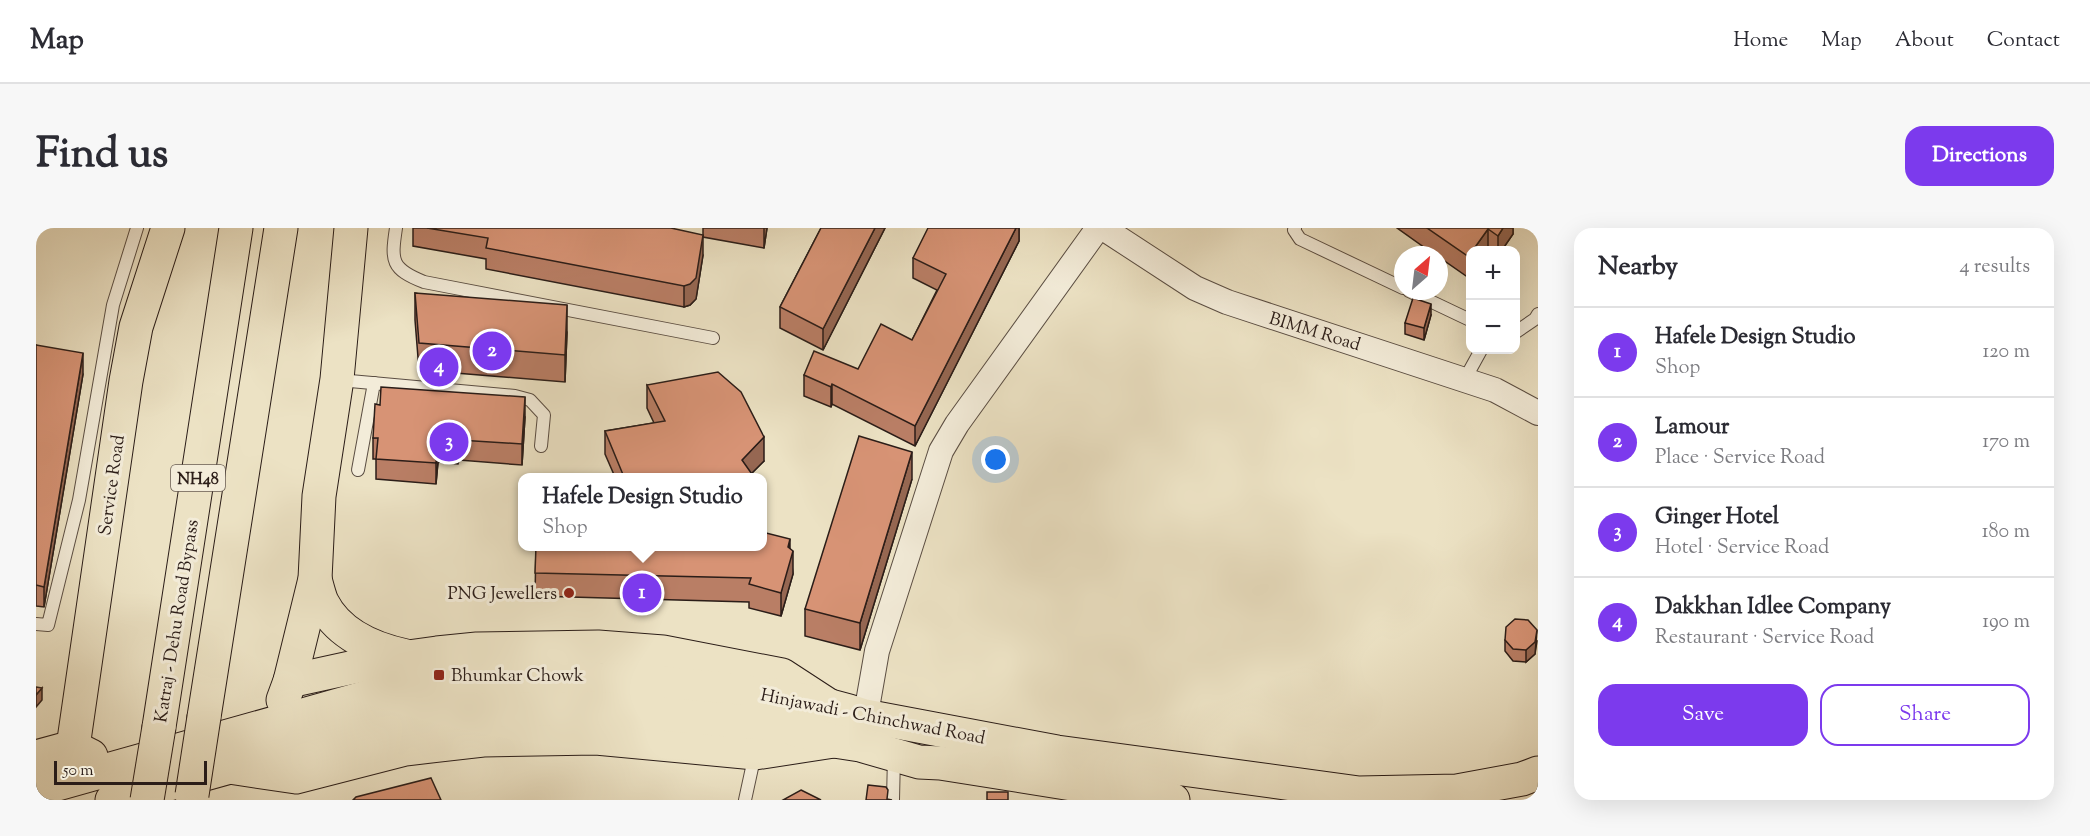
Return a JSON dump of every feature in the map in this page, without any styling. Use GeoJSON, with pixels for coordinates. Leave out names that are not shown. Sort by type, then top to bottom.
{"type":"FeatureCollection","features":[{"type":"Feature","properties":{"kind":"main road","name":"Service Road"},"geometry":{"type":"LineString","coordinates":[[72,747],[136,327],[168,228]]}},
{"type":"Feature","properties":{"kind":"main road","name":"Katraj - Dehu Road Bypass"},"geometry":{"type":"LineString","coordinates":[[147,800],[236,228]]}},
{"type":"Feature","properties":{"kind":"main road","name":"NH48"},"geometry":{"type":"LineString","coordinates":[[192,798],[281,228]]}},
{"type":"Feature","properties":{"kind":"main road"},"geometry":{"type":"LineString","coordinates":[[275,722],[291,681],[315,579],[319,496],[337,379],[351,228]]}},
{"type":"Feature","properties":{"kind":"main road"},"geometry":{"type":"LineString","coordinates":[[315,579],[322,601],[348,633],[374,647],[407,657]]}},
{"type":"Feature","properties":{"kind":"main road"},"geometry":{"type":"LineString","coordinates":[[291,681],[407,657],[477,649],[598,647],[663,652],[782,675],[828,705],[853,734]]}},
{"type":"Feature","properties":{"kind":"main road","name":"Hinjawadi - Chinchwad Road"},"geometry":{"type":"LineString","coordinates":[[36,790],[392,690],[441,682],[479,679],[597,678],[661,682],[784,695],[828,705]]}},
{"type":"Feature","properties":{"kind":"main road","name":"Hinjawadi - Chinchwad Road"},"geometry":{"type":"LineString","coordinates":[[112,800],[398,720],[481,710],[596,708],[658,712],[853,734],[1057,752],[1359,793],[1457,791],[1522,780],[1538,773]]}},
{"type":"Feature","properties":{"kind":"main road"},"geometry":{"type":"LineString","coordinates":[[229,768],[293,789],[405,749],[483,740],[596,738],[755,753],[853,734]]}},
{"type":"Feature","properties":{"kind":"main road","name":"Hinjawadi - Chinchwad Road"},"geometry":{"type":"LineString","coordinates":[[853,734],[894,755],[919,762],[940,763],[1173,800]]}},
{"type":"Feature","properties":{"kind":"main road"},"geometry":{"type":"LineString","coordinates":[[36,757],[72,747],[114,767]]}},
{"type":"Feature","properties":{"kind":"street","name":"BIMM Road"},"geometry":{"type":"LineString","coordinates":[[1100,228],[1195,288],[1227,302],[1256,314],[1314,329],[1465,379],[1495,390],[1538,413]]}},
{"type":"Feature","properties":{"kind":"street"},"geometry":{"type":"LineString","coordinates":[[853,734],[941,451],[957,424],[1100,228]]}},
{"type":"Feature","properties":{"kind":"lane"},"geometry":{"type":"LineString","coordinates":[[36,624],[48,625],[79,500],[113,305],[137,228]]}},
{"type":"Feature","properties":{"kind":"lane"},"geometry":{"type":"LineString","coordinates":[[396,228],[392,253],[397,265],[407,275],[424,282],[713,338]]}},
{"type":"Feature","properties":{"kind":"lane"},"geometry":{"type":"LineString","coordinates":[[1295,228],[1300,239],[1394,284]]}},
{"type":"Feature","properties":{"kind":"lane"},"geometry":{"type":"LineString","coordinates":[[1428,300],[1466,318]]}},
{"type":"Feature","properties":{"kind":"lane"},"geometry":{"type":"LineString","coordinates":[[1520,329],[1535,319],[1538,314]]}},
{"type":"Feature","properties":{"kind":"lane"},"geometry":{"type":"LineString","coordinates":[[1465,379],[1479,354]]}},
{"type":"Feature","properties":{"kind":"lane"},"geometry":{"type":"LineString","coordinates":[[337,379],[515,396],[530,400],[544,415],[541,446]]}},
{"type":"Feature","properties":{"kind":"lane"},"geometry":{"type":"LineString","coordinates":[[358,470],[374,383]]}},
{"type":"Feature","properties":{"kind":"lane"},"geometry":{"type":"LineString","coordinates":[[745,800],[755,753]]}},
{"type":"Feature","properties":{"kind":"lane"},"geometry":{"type":"LineString","coordinates":[[893,800],[894,755]]}},
{"type":"Feature","properties":{"kind":"building"},"geometry":{"type":"Polygon","coordinates":[[[427,228],[671,228],[703,235],[696,278],[684,286],[486,248],[488,238],[427,228]]]}},
{"type":"Feature","properties":{"kind":"building"},"geometry":{"type":"Polygon","coordinates":[[[821,228],[875,228],[823,329],[780,307],[821,228]]]}},
{"type":"Feature","properties":{"kind":"building"},"geometry":{"type":"Polygon","coordinates":[[[928,228],[1016,228],[915,426],[832,384],[831,387],[804,375],[814,351],[858,369],[881,324],[912,340],[946,274],[913,258],[928,228]]]}},
{"type":"Feature","properties":{"kind":"building"},"geometry":{"type":"Polygon","coordinates":[[[1427,228],[1503,228],[1498,236],[1488,229],[1476,246],[1466,246],[1466,255],[1427,228]]]}},
{"type":"Feature","properties":{"kind":"building"},"geometry":{"type":"Polygon","coordinates":[[[415,293],[567,305],[565,355],[419,343],[415,293]]]}},
{"type":"Feature","properties":{"kind":"building"},"geometry":{"type":"Polygon","coordinates":[[[1412,300],[1431,304],[1424,328],[1405,323],[1412,300]]]}},
{"type":"Feature","properties":{"kind":"building"},"geometry":{"type":"Polygon","coordinates":[[[36,345],[83,353],[44,587],[36,585],[36,345]]]}},
{"type":"Feature","properties":{"kind":"building"},"geometry":{"type":"Polygon","coordinates":[[[718,372],[741,392],[764,437],[742,460],[751,473],[622,473],[605,431],[665,421],[647,385],[718,372]]]}},
{"type":"Feature","properties":{"kind":"building"},"geometry":{"type":"Polygon","coordinates":[[[381,387],[525,397],[522,444],[459,440],[458,443],[438,442],[436,463],[376,459],[378,438],[373,438],[375,404],[380,405],[381,387]]]}},
{"type":"Feature","properties":{"kind":"building"},"geometry":{"type":"Polygon","coordinates":[[[859,436],[912,452],[860,623],[805,609],[859,436]]]}},
{"type":"Feature","properties":{"kind":"building"},"geometry":{"type":"Polygon","coordinates":[[[767,533],[790,539],[788,547],[793,551],[781,593],[749,584],[751,578],[535,573],[536,551],[767,551],[767,533]]]}},
{"type":"Feature","properties":{"kind":"building"},"geometry":{"type":"Polygon","coordinates":[[[1515,619],[1528,620],[1537,630],[1535,642],[1526,650],[1513,649],[1505,640],[1506,627],[1515,619]]]}},
{"type":"Feature","properties":{"kind":"building"},"geometry":{"type":"Polygon","coordinates":[[[36,687],[42,688],[36,695],[36,687]]]}},
{"type":"Feature","properties":{"kind":"building"},"geometry":{"type":"Polygon","coordinates":[[[431,778],[441,800],[353,800],[356,797],[431,778]]]}},
{"type":"Feature","properties":{"kind":"building"},"geometry":{"type":"Polygon","coordinates":[[[868,785],[886,787],[887,799],[892,800],[866,800],[868,785]]]}},
{"type":"Feature","properties":{"kind":"building"},"geometry":{"type":"Polygon","coordinates":[[[801,790],[821,800],[783,800],[801,790]]]}},
{"type":"Feature","properties":{"kind":"building"},"geometry":{"type":"Polygon","coordinates":[[[987,792],[1008,792],[1008,800],[987,800],[987,792]]]}},
{"type":"Feature","properties":{"kind":"place","name":"Lamour"},"geometry":{"type":"Point","coordinates":[492,351]}},
{"type":"Feature","properties":{"kind":"place","name":"Dakkhan Idlee Company"},"geometry":{"type":"Point","coordinates":[439,367]}},
{"type":"Feature","properties":{"kind":"place","name":"Ginger Hotel"},"geometry":{"type":"Point","coordinates":[449,442]}},
{"type":"Feature","properties":{"kind":"place","name":"PNG Jewellers"},"geometry":{"type":"Point","coordinates":[569,593]}},
{"type":"Feature","properties":{"kind":"place","name":"Hafele Design Studio"},"geometry":{"type":"Point","coordinates":[642,593]}},
{"type":"Feature","properties":{"kind":"place","name":"Bhumkar Chowk"},"geometry":{"type":"Point","coordinates":[439,675]}}]}
